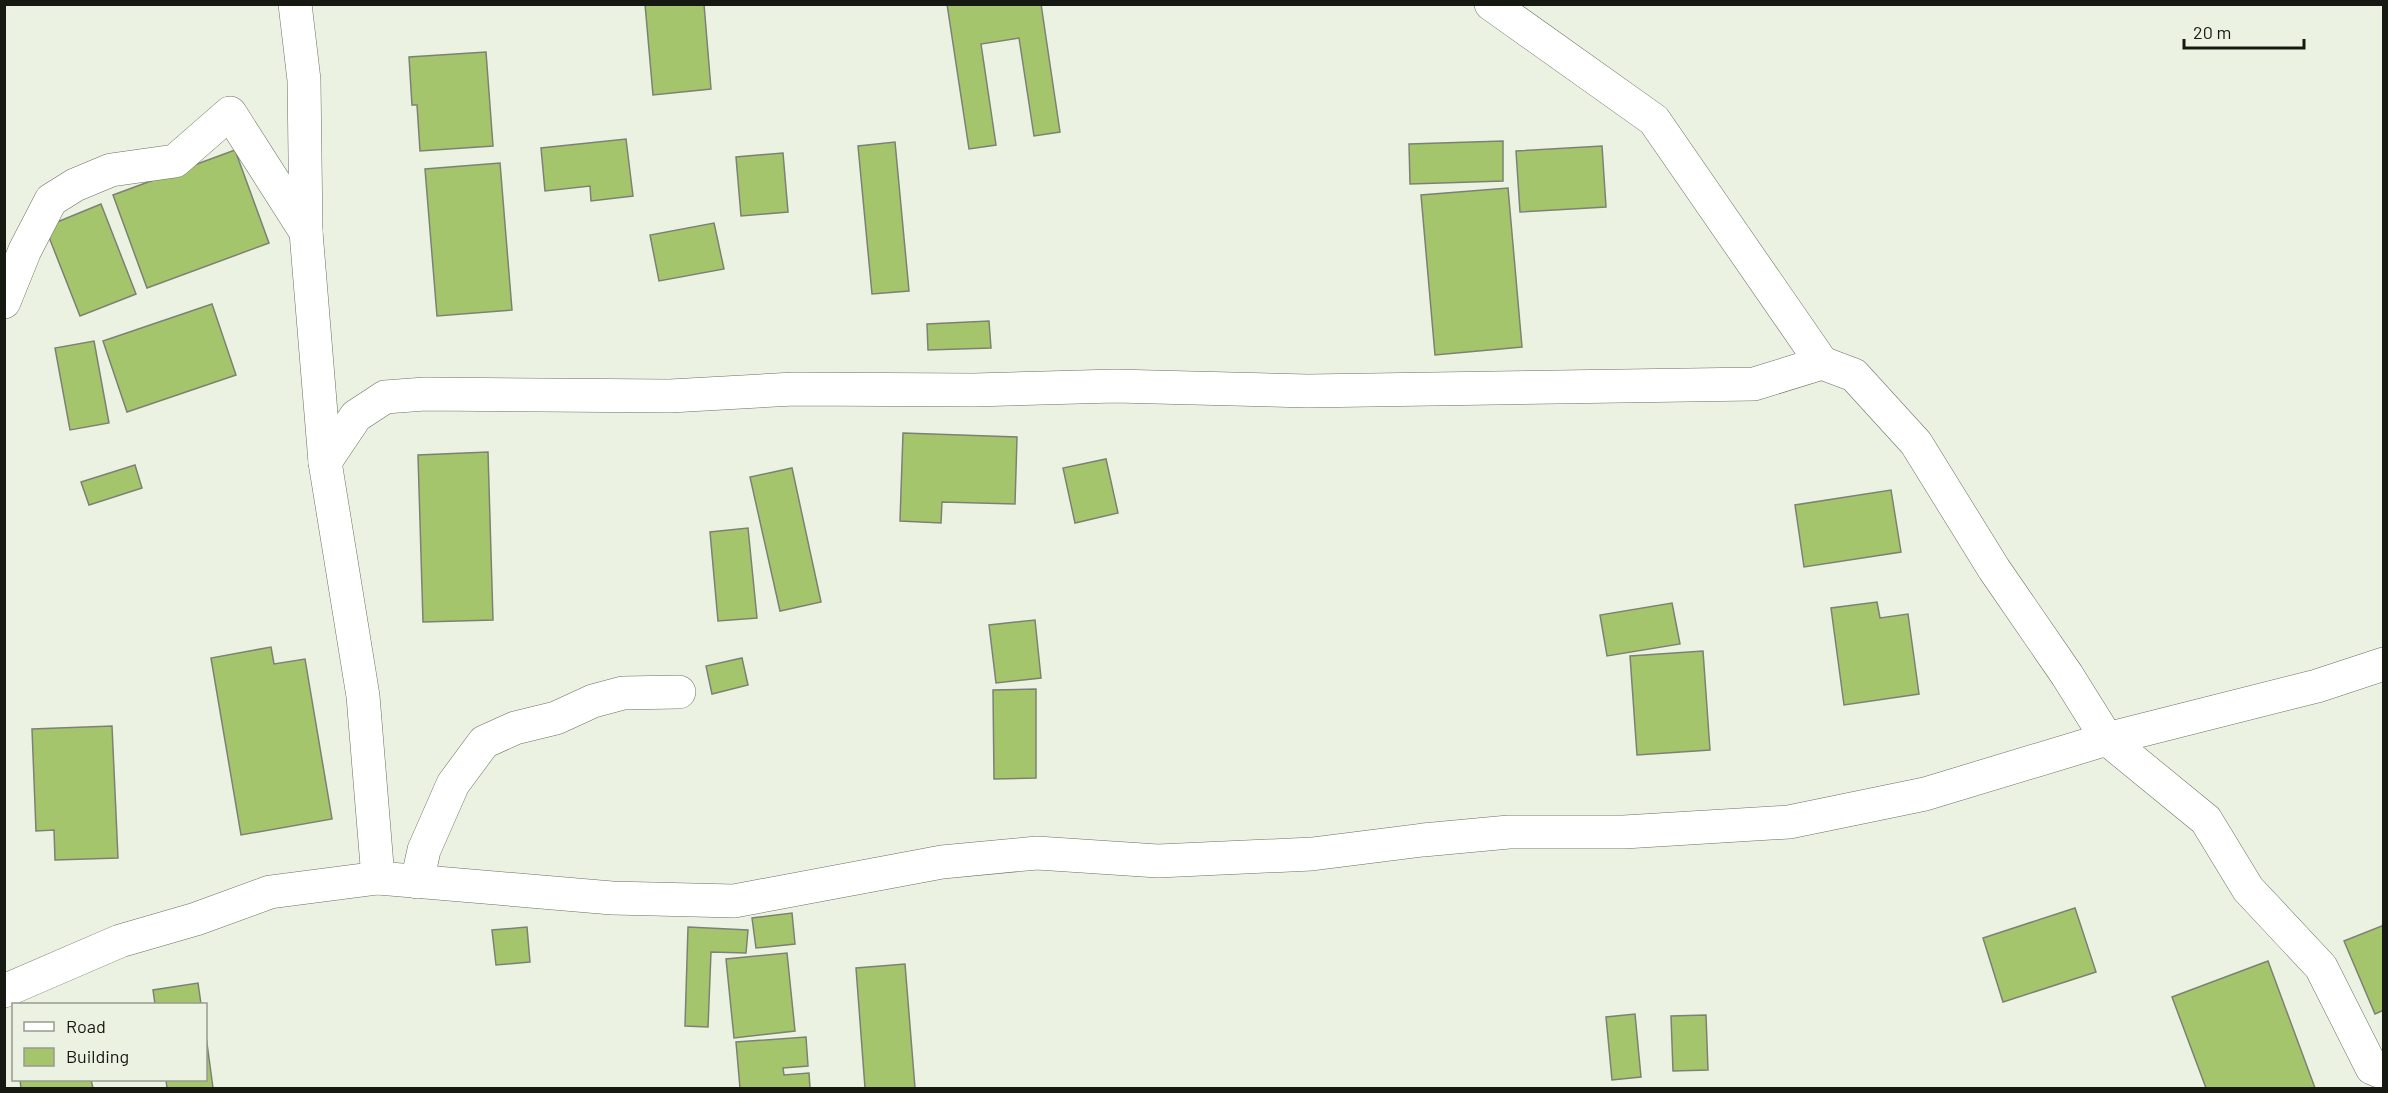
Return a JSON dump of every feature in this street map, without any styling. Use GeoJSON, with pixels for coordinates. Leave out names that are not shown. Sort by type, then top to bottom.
{"type":"FeatureCollection","features":[{"type":"Feature","properties":{"kind":"street"},"geometry":{"type":"LineString","coordinates":[[295,4],[304,80],[306,232],[325,462],[363,696],[378,878]]}},
{"type":"Feature","properties":{"kind":"street"},"geometry":{"type":"LineString","coordinates":[[1491,4],[1654,120],[1822,363],[1854,375],[1916,443],[1994,569],[2067,675],[2107,739],[2206,820],[2248,889],[2321,967],[2372,1077]]}},
{"type":"Feature","properties":{"kind":"street"},"geometry":{"type":"LineString","coordinates":[[4,302],[25,250],[51,200],[75,185],[111,170],[175,161],[230,113],[306,232]]}},
{"type":"Feature","properties":{"kind":"street"},"geometry":{"type":"LineString","coordinates":[[325,462],[356,416],[385,397],[425,394],[670,396],[794,389],[974,390],[1115,386],[1308,391],[1754,384],[1822,363]]}},
{"type":"Feature","properties":{"kind":"street"},"geometry":{"type":"LineString","coordinates":[[4,991],[120,941],[196,919],[270,892],[378,878],[612,898],[734,901],[942,862],[1037,853],[1158,861],[1312,854],[1509,832],[1624,832],[1789,822],[1925,794],[2107,739],[2317,686],[2384,664]]}},
{"type":"Feature","properties":{"kind":"street"},"geometry":{"type":"LineString","coordinates":[[417,882],[424,850],[453,784],[484,742],[515,728],[556,718],[593,700],[623,693],[679,692]]}},
{"type":"Feature","properties":{"kind":"building"},"geometry":{"type":"Polygon","coordinates":[[[645,4],[704,4],[711,89],[653,95],[645,4]]]}},
{"type":"Feature","properties":{"kind":"building"},"geometry":{"type":"Polygon","coordinates":[[[947,4],[1041,4],[1060,132],[1034,136],[1019,38],[981,44],[996,145],[969,149],[947,4]]]}},
{"type":"Feature","properties":{"kind":"building"},"geometry":{"type":"Polygon","coordinates":[[[486,52],[493,146],[420,151],[417,105],[412,105],[409,57],[486,52]]]}},
{"type":"Feature","properties":{"kind":"building"},"geometry":{"type":"Polygon","coordinates":[[[626,139],[633,196],[591,201],[590,186],[545,191],[541,148],[626,139]]]}},
{"type":"Feature","properties":{"kind":"building"},"geometry":{"type":"Polygon","coordinates":[[[1503,141],[1503,181],[1410,184],[1409,144],[1503,141]]]}},
{"type":"Feature","properties":{"kind":"building"},"geometry":{"type":"Polygon","coordinates":[[[895,142],[909,291],[872,294],[858,146],[895,142]]]}},
{"type":"Feature","properties":{"kind":"building"},"geometry":{"type":"Polygon","coordinates":[[[1602,146],[1606,207],[1520,212],[1516,151],[1602,146]]]}},
{"type":"Feature","properties":{"kind":"building"},"geometry":{"type":"Polygon","coordinates":[[[235,150],[269,243],[147,288],[113,195],[235,150]]]}},
{"type":"Feature","properties":{"kind":"building"},"geometry":{"type":"Polygon","coordinates":[[[783,153],[788,212],[741,216],[736,157],[783,153]]]}},
{"type":"Feature","properties":{"kind":"building"},"geometry":{"type":"Polygon","coordinates":[[[500,163],[512,310],[437,316],[425,169],[500,163]]]}},
{"type":"Feature","properties":{"kind":"building"},"geometry":{"type":"Polygon","coordinates":[[[1508,188],[1522,347],[1435,355],[1421,195],[1508,188]]]}},
{"type":"Feature","properties":{"kind":"building"},"geometry":{"type":"Polygon","coordinates":[[[101,204],[136,294],[80,316],[45,227],[101,204]]]}},
{"type":"Feature","properties":{"kind":"building"},"geometry":{"type":"Polygon","coordinates":[[[714,223],[724,269],[659,281],[650,235],[714,223]]]}},
{"type":"Feature","properties":{"kind":"building"},"geometry":{"type":"Polygon","coordinates":[[[212,304],[236,375],[127,412],[103,341],[212,304]]]}},
{"type":"Feature","properties":{"kind":"building"},"geometry":{"type":"Polygon","coordinates":[[[989,321],[991,348],[928,350],[927,324],[989,321]]]}},
{"type":"Feature","properties":{"kind":"building"},"geometry":{"type":"Polygon","coordinates":[[[94,341],[109,423],[70,430],[55,348],[94,341]]]}},
{"type":"Feature","properties":{"kind":"building"},"geometry":{"type":"Polygon","coordinates":[[[903,433],[1017,437],[1015,504],[942,502],[941,523],[900,521],[903,433]]]}},
{"type":"Feature","properties":{"kind":"building"},"geometry":{"type":"Polygon","coordinates":[[[488,452],[493,620],[423,622],[418,455],[488,452]]]}},
{"type":"Feature","properties":{"kind":"building"},"geometry":{"type":"Polygon","coordinates":[[[1106,459],[1118,513],[1075,523],[1063,468],[1106,459]]]}},
{"type":"Feature","properties":{"kind":"building"},"geometry":{"type":"Polygon","coordinates":[[[135,465],[142,488],[89,505],[81,482],[135,465]]]}},
{"type":"Feature","properties":{"kind":"building"},"geometry":{"type":"Polygon","coordinates":[[[792,468],[821,602],[780,611],[750,477],[792,468]]]}},
{"type":"Feature","properties":{"kind":"building"},"geometry":{"type":"Polygon","coordinates":[[[1891,490],[1901,552],[1804,567],[1795,505],[1891,490]]]}},
{"type":"Feature","properties":{"kind":"building"},"geometry":{"type":"Polygon","coordinates":[[[748,528],[757,618],[718,621],[710,532],[748,528]]]}},
{"type":"Feature","properties":{"kind":"building"},"geometry":{"type":"Polygon","coordinates":[[[1877,602],[1880,618],[1908,614],[1919,694],[1844,705],[1831,608],[1877,602]]]}},
{"type":"Feature","properties":{"kind":"building"},"geometry":{"type":"Polygon","coordinates":[[[1672,603],[1680,644],[1607,656],[1600,615],[1672,603]]]}},
{"type":"Feature","properties":{"kind":"building"},"geometry":{"type":"Polygon","coordinates":[[[1035,620],[1041,678],[996,683],[989,625],[1035,620]]]}},
{"type":"Feature","properties":{"kind":"building"},"geometry":{"type":"Polygon","coordinates":[[[271,647],[274,664],[305,659],[332,819],[241,835],[211,658],[271,647]]]}},
{"type":"Feature","properties":{"kind":"building"},"geometry":{"type":"Polygon","coordinates":[[[1703,651],[1710,750],[1637,755],[1630,656],[1703,651]]]}},
{"type":"Feature","properties":{"kind":"building"},"geometry":{"type":"Polygon","coordinates":[[[742,658],[748,685],[712,694],[706,666],[742,658]]]}},
{"type":"Feature","properties":{"kind":"building"},"geometry":{"type":"Polygon","coordinates":[[[1036,689],[1036,778],[994,779],[993,690],[1036,689]]]}},
{"type":"Feature","properties":{"kind":"building"},"geometry":{"type":"Polygon","coordinates":[[[112,726],[118,858],[55,860],[54,830],[36,831],[32,729],[112,726]]]}},
{"type":"Feature","properties":{"kind":"building"},"geometry":{"type":"Polygon","coordinates":[[[2075,908],[2096,972],[2003,1002],[1983,938],[2075,908]]]}},
{"type":"Feature","properties":{"kind":"building"},"geometry":{"type":"Polygon","coordinates":[[[792,913],[795,944],[756,948],[752,918],[792,913]]]}},
{"type":"Feature","properties":{"kind":"building"},"geometry":{"type":"Polygon","coordinates":[[[2384,925],[2384,1010],[2375,1014],[2344,941],[2384,925]]]}},
{"type":"Feature","properties":{"kind":"building"},"geometry":{"type":"Polygon","coordinates":[[[527,927],[530,962],[496,965],[492,930],[527,927]]]}},
{"type":"Feature","properties":{"kind":"building"},"geometry":{"type":"Polygon","coordinates":[[[688,927],[748,930],[746,953],[711,952],[708,1027],[685,1026],[688,927]]]}},
{"type":"Feature","properties":{"kind":"building"},"geometry":{"type":"Polygon","coordinates":[[[787,953],[795,1031],[734,1038],[726,959],[787,953]]]}},
{"type":"Feature","properties":{"kind":"building"},"geometry":{"type":"Polygon","coordinates":[[[2268,961],[2315,1088],[2206,1088],[2172,997],[2268,961]]]}},
{"type":"Feature","properties":{"kind":"building"},"geometry":{"type":"Polygon","coordinates":[[[905,964],[915,1088],[865,1088],[856,968],[905,964]]]}},
{"type":"Feature","properties":{"kind":"building"},"geometry":{"type":"Polygon","coordinates":[[[198,983],[201,1003],[155,1003],[153,990],[198,983]]]}},
{"type":"Feature","properties":{"kind":"building"},"geometry":{"type":"Polygon","coordinates":[[[1635,1014],[1641,1077],[1612,1080],[1606,1017],[1635,1014]]]}},
{"type":"Feature","properties":{"kind":"building"},"geometry":{"type":"Polygon","coordinates":[[[1706,1015],[1708,1070],[1673,1071],[1671,1016],[1706,1015]]]}},
{"type":"Feature","properties":{"kind":"building"},"geometry":{"type":"Polygon","coordinates":[[[806,1037],[808,1066],[783,1068],[784,1075],[809,1073],[810,1088],[740,1088],[736,1042],[806,1037]]]}},
{"type":"Feature","properties":{"kind":"building"},"geometry":{"type":"Polygon","coordinates":[[[207,1043],[213,1088],[167,1088],[166,1081],[207,1081],[207,1043]]]}},
{"type":"Feature","properties":{"kind":"building"},"geometry":{"type":"Polygon","coordinates":[[[20,1081],[91,1081],[93,1088],[21,1088],[20,1081]]]}}]}
